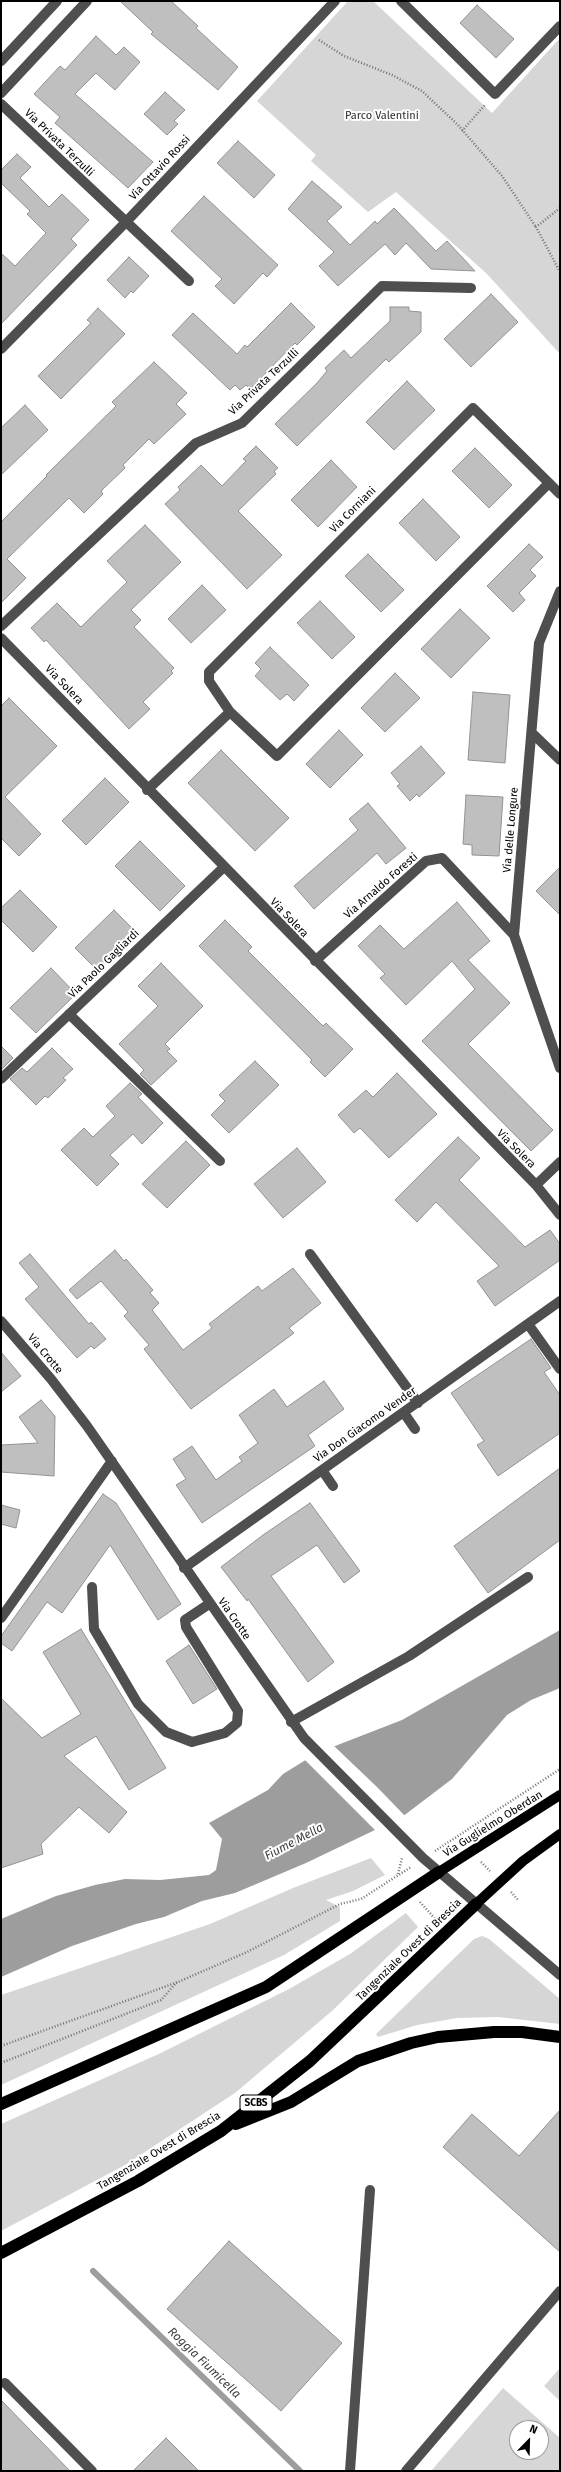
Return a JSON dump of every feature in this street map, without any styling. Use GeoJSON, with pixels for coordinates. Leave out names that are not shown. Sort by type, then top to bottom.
{"type":"FeatureCollection","features":[{"type":"Feature","properties":{"kind":"highway"},"geometry":{"type":"LineString","coordinates":[[1,2104],[266,1987],[439,1872]]}},
{"type":"Feature","properties":{"kind":"highway","name":"Tangenziale Ovest di Brescia"},"geometry":{"type":"LineString","coordinates":[[1,2253],[138,2181],[220,2131],[310,2061],[476,1904]]}},
{"type":"Feature","properties":{"kind":"highway"},"geometry":{"type":"LineString","coordinates":[[220,2131],[290,2102],[358,2061],[411,2043],[438,2037],[494,2032],[522,2032],[560,2037]]}},
{"type":"Feature","properties":{"kind":"main road","name":"Via Guglielmo Oberdan"},"geometry":{"type":"LineString","coordinates":[[439,1872],[560,1796]]}},
{"type":"Feature","properties":{"kind":"main road"},"geometry":{"type":"LineString","coordinates":[[476,1904],[500,1881],[560,1834]]}},
{"type":"Feature","properties":{"kind":"street"},"geometry":{"type":"LineString","coordinates":[[1,61],[57,1]]}},
{"type":"Feature","properties":{"kind":"street"},"geometry":{"type":"LineString","coordinates":[[1,92],[87,1]]}},
{"type":"Feature","properties":{"kind":"street","name":"Via Ottavio Rossi"},"geometry":{"type":"LineString","coordinates":[[1,349],[125,223],[335,1]]}},
{"type":"Feature","properties":{"kind":"street"},"geometry":{"type":"LineString","coordinates":[[401,1],[495,94],[560,26]]}},
{"type":"Feature","properties":{"kind":"street","name":"Via Privata Terzulli"},"geometry":{"type":"LineString","coordinates":[[1,104],[125,223],[189,281]]}},
{"type":"Feature","properties":{"kind":"street","name":"Via Privata Terzulli"},"geometry":{"type":"LineString","coordinates":[[1,626],[196,443],[242,422],[382,286],[471,288]]}},
{"type":"Feature","properties":{"kind":"street","name":"Via Corniani"},"geometry":{"type":"LineString","coordinates":[[549,483],[277,756],[230,712],[209,681],[209,672],[472,408],[549,483],[560,494]]}},
{"type":"Feature","properties":{"kind":"street","name":"Via delle Longure"},"geometry":{"type":"LineString","coordinates":[[560,591],[540,643],[514,935],[560,1068]]}},
{"type":"Feature","properties":{"kind":"street","name":"Via Solera"},"geometry":{"type":"LineString","coordinates":[[1,638],[147,790],[536,1185],[560,1215]]}},
{"type":"Feature","properties":{"kind":"street"},"geometry":{"type":"LineString","coordinates":[[147,790],[230,712]]}},
{"type":"Feature","properties":{"kind":"street"},"geometry":{"type":"LineString","coordinates":[[532,733],[560,760]]}},
{"type":"Feature","properties":{"kind":"street","name":"Via Arnaldo Foresti"},"geometry":{"type":"LineString","coordinates":[[315,961],[426,861],[442,858],[514,935]]}},
{"type":"Feature","properties":{"kind":"street","name":"Via Paolo Gagliardi"},"geometry":{"type":"LineString","coordinates":[[1,1079],[224,867]]}},
{"type":"Feature","properties":{"kind":"street"},"geometry":{"type":"LineString","coordinates":[[69,1014],[220,1161]]}},
{"type":"Feature","properties":{"kind":"street"},"geometry":{"type":"LineString","coordinates":[[536,1185],[560,1162]]}},
{"type":"Feature","properties":{"kind":"street"},"geometry":{"type":"LineString","coordinates":[[310,1254],[418,1403]]}},
{"type":"Feature","properties":{"kind":"street","name":"Via Don Giacomo Vender"},"geometry":{"type":"LineString","coordinates":[[184,1568],[560,1301]]}},
{"type":"Feature","properties":{"kind":"street","name":"Via Crotte"},"geometry":{"type":"LineString","coordinates":[[1,1321],[52,1380],[112,1461],[184,1568],[291,1722],[304,1738],[412,1848],[560,1975]]}},
{"type":"Feature","properties":{"kind":"street"},"geometry":{"type":"LineString","coordinates":[[528,1324],[560,1369]]}},
{"type":"Feature","properties":{"kind":"street"},"geometry":{"type":"LineString","coordinates":[[404,1413],[415,1429]]}},
{"type":"Feature","properties":{"kind":"street"},"geometry":{"type":"LineString","coordinates":[[1,1618],[112,1461]]}},
{"type":"Feature","properties":{"kind":"street"},"geometry":{"type":"LineString","coordinates":[[322,1470],[333,1486]]}},
{"type":"Feature","properties":{"kind":"street"},"geometry":{"type":"LineString","coordinates":[[291,1722],[409,1656],[528,1577]]}},
{"type":"Feature","properties":{"kind":"street"},"geometry":{"type":"LineString","coordinates":[[92,1587],[94,1629],[138,1704],[166,1732],[192,1742],[225,1733],[237,1723],[238,1711],[186,1627],[185,1620],[209,1604]]}},
{"type":"Feature","properties":{"kind":"street"},"geometry":{"type":"LineString","coordinates":[[350,2471],[370,2190]]}},
{"type":"Feature","properties":{"kind":"street"},"geometry":{"type":"LineString","coordinates":[[406,2471],[560,2291]]}},
{"type":"Feature","properties":{"kind":"street"},"geometry":{"type":"LineString","coordinates":[[5,2383],[92,2471]]}},
{"type":"Feature","properties":{"kind":"path"},"geometry":{"type":"LineString","coordinates":[[306,31],[334,50],[392,75],[422,91],[462,130],[502,176],[536,227],[560,272]]}},
{"type":"Feature","properties":{"kind":"path"},"geometry":{"type":"LineString","coordinates":[[462,130],[495,94]]}},
{"type":"Feature","properties":{"kind":"path"},"geometry":{"type":"LineString","coordinates":[[536,227],[560,208]]}},
{"type":"Feature","properties":{"kind":"path"},"geometry":{"type":"LineString","coordinates":[[441,1847],[560,1769]]}},
{"type":"Feature","properties":{"kind":"path"},"geometry":{"type":"LineString","coordinates":[[460,1834],[473,1851],[518,1900]]}},
{"type":"Feature","properties":{"kind":"path"},"geometry":{"type":"LineString","coordinates":[[1,2046],[178,1982],[247,1952],[340,1904],[361,1899],[396,1877],[402,1864],[402,1855]]}},
{"type":"Feature","properties":{"kind":"path"},"geometry":{"type":"LineString","coordinates":[[396,1877],[447,1932]]}},
{"type":"Feature","properties":{"kind":"path"},"geometry":{"type":"LineString","coordinates":[[1,2063],[161,2000],[178,1982]]}},
{"type":"Feature","properties":{"kind":"green space","name":"Parco Valentini"},"geometry":{"type":"Polygon","coordinates":[[[348,1],[373,1],[492,113],[560,38],[560,354],[487,274],[396,192],[368,212],[311,161],[316,155],[257,101],[348,1]]]}},
{"type":"Feature","properties":{"kind":"green space"},"geometry":{"type":"Polygon","coordinates":[[[371,1858],[385,1875],[353,1891],[326,1900],[340,1907],[340,1921],[284,1955],[1,2085],[1,1995],[210,1924],[293,1888],[371,1858]]]}},
{"type":"Feature","properties":{"kind":"green space"},"geometry":{"type":"Polygon","coordinates":[[[406,1913],[418,1927],[332,2011],[235,2093],[125,2165],[1,2231],[1,2124],[161,2053],[289,1989],[350,1954],[406,1913]]]}},
{"type":"Feature","properties":{"kind":"green space"},"geometry":{"type":"Polygon","coordinates":[[[482,1936],[489,1939],[560,1999],[560,2024],[498,2017],[457,2018],[417,2025],[378,2037],[376,2034],[474,1939],[482,1936]]]}},
{"type":"Feature","properties":{"kind":"green space"},"geometry":{"type":"Polygon","coordinates":[[[560,2368],[560,2401],[544,2386],[560,2368]]]}},
{"type":"Feature","properties":{"kind":"green space"},"geometry":{"type":"Polygon","coordinates":[[[503,2388],[539,2420],[509,2420],[509,2460],[549,2460],[549,2428],[560,2438],[560,2471],[431,2471],[503,2388]]]}},
{"type":"Feature","properties":{"kind":"water","name":"Fiume Mella"},"geometry":{"type":"Polygon","coordinates":[[[560,1630],[560,1688],[531,1700],[507,1715],[452,1779],[402,1817],[306,1863],[235,1893],[202,1901],[164,1917],[136,1924],[72,1946],[1,1977],[1,1919],[56,1896],[95,1885],[125,1879],[160,1880],[209,1875],[216,1870],[222,1839],[209,1823],[268,1790],[283,1774],[317,1753],[402,1720],[560,1630]]]}},
{"type":"Feature","properties":{"kind":"pier"},"geometry":{"type":"Polygon","coordinates":[[[333,1745],[406,1817],[376,1831],[304,1759],[333,1745]]]}},
{"type":"Feature","properties":{"kind":"building"},"geometry":{"type":"Polygon","coordinates":[[[120,1],[171,1],[198,26],[196,28],[238,67],[218,90],[151,34],[153,32],[120,1]]]}},
{"type":"Feature","properties":{"kind":"building"},"geometry":{"type":"Polygon","coordinates":[[[477,5],[514,39],[496,58],[460,23],[477,5]]]}},
{"type":"Feature","properties":{"kind":"building"},"geometry":{"type":"Polygon","coordinates":[[[96,36],[116,55],[124,47],[140,62],[115,90],[96,73],[75,94],[153,162],[128,188],[55,123],[60,117],[34,94],[60,66],[65,70],[96,36]]]}},
{"type":"Feature","properties":{"kind":"building"},"geometry":{"type":"Polygon","coordinates":[[[165,92],[185,110],[174,121],[178,124],[167,135],[144,114],[165,92]]]}},
{"type":"Feature","properties":{"kind":"building"},"geometry":{"type":"Polygon","coordinates":[[[238,141],[275,175],[254,198],[217,163],[238,141]]]}},
{"type":"Feature","properties":{"kind":"building"},"geometry":{"type":"Polygon","coordinates":[[[17,154],[31,167],[20,178],[49,207],[62,194],[89,220],[71,239],[77,245],[1,324],[1,253],[15,266],[46,233],[27,214],[30,211],[1,183],[1,170],[17,154]]]}},
{"type":"Feature","properties":{"kind":"building"},"geometry":{"type":"Polygon","coordinates":[[[312,181],[342,207],[327,221],[350,245],[375,221],[377,224],[394,208],[436,251],[447,241],[475,271],[431,269],[406,243],[395,255],[385,244],[338,286],[319,266],[334,252],[288,209],[312,181]]]}},
{"type":"Feature","properties":{"kind":"building"},"geometry":{"type":"Polygon","coordinates":[[[204,196],[278,265],[267,277],[263,273],[234,304],[215,286],[222,279],[171,231],[204,196]]]}},
{"type":"Feature","properties":{"kind":"building"},"geometry":{"type":"Polygon","coordinates":[[[129,257],[149,276],[133,293],[131,291],[125,298],[107,280],[129,257]]]}},
{"type":"Feature","properties":{"kind":"building"},"geometry":{"type":"Polygon","coordinates":[[[491,294],[518,322],[471,367],[444,339],[491,294]]]}},
{"type":"Feature","properties":{"kind":"building"},"geometry":{"type":"Polygon","coordinates":[[[291,303],[315,327],[297,345],[295,343],[250,389],[246,385],[240,390],[235,385],[230,390],[172,335],[193,313],[237,354],[245,345],[247,347],[291,303]]]}},
{"type":"Feature","properties":{"kind":"building"},"geometry":{"type":"Polygon","coordinates":[[[390,307],[409,307],[409,311],[421,312],[421,332],[389,362],[386,359],[297,446],[275,424],[317,383],[327,371],[325,368],[344,350],[351,358],[390,321],[390,307]]]}},
{"type":"Feature","properties":{"kind":"building"},"geometry":{"type":"Polygon","coordinates":[[[98,308],[125,334],[61,399],[38,376],[91,323],[87,320],[98,308]]]}},
{"type":"Feature","properties":{"kind":"building"},"geometry":{"type":"Polygon","coordinates":[[[154,362],[187,393],[176,404],[186,414],[154,444],[149,439],[123,465],[125,468],[101,491],[103,494],[84,513],[69,498],[7,559],[26,578],[1,603],[1,522],[116,406],[112,402],[154,362]]]}},
{"type":"Feature","properties":{"kind":"building"},"geometry":{"type":"Polygon","coordinates":[[[407,381],[435,410],[394,450],[366,422],[407,381]]]}},
{"type":"Feature","properties":{"kind":"building"},"geometry":{"type":"Polygon","coordinates":[[[25,405],[48,430],[1,475],[1,428],[25,405]]]}},
{"type":"Feature","properties":{"kind":"building"},"geometry":{"type":"Polygon","coordinates":[[[256,446],[278,468],[274,471],[276,474],[238,511],[282,555],[247,589],[165,504],[180,490],[178,487],[201,465],[222,486],[246,461],[243,459],[256,446]]]}},
{"type":"Feature","properties":{"kind":"building"},"geometry":{"type":"Polygon","coordinates":[[[475,448],[512,485],[489,508],[452,471],[475,448]]]}},
{"type":"Feature","properties":{"kind":"building"},"geometry":{"type":"Polygon","coordinates":[[[331,460],[357,487],[318,527],[291,500],[331,460]]]}},
{"type":"Feature","properties":{"kind":"building"},"geometry":{"type":"Polygon","coordinates":[[[423,499],[460,537],[436,561],[399,523],[423,499]]]}},
{"type":"Feature","properties":{"kind":"building"},"geometry":{"type":"Polygon","coordinates":[[[145,525],[181,562],[131,610],[141,620],[134,627],[174,668],[171,671],[173,673],[143,702],[150,709],[129,729],[46,640],[44,642],[31,628],[57,603],[81,627],[127,582],[107,561],[145,525]]]}},
{"type":"Feature","properties":{"kind":"building"},"geometry":{"type":"Polygon","coordinates":[[[529,544],[543,557],[530,570],[536,576],[519,593],[525,600],[513,612],[487,586],[529,544]]]}},
{"type":"Feature","properties":{"kind":"building"},"geometry":{"type":"Polygon","coordinates":[[[368,554],[404,590],[381,612],[345,576],[368,554]]]}},
{"type":"Feature","properties":{"kind":"building"},"geometry":{"type":"Polygon","coordinates":[[[202,585],[226,610],[191,643],[168,619],[202,585]]]}},
{"type":"Feature","properties":{"kind":"building"},"geometry":{"type":"Polygon","coordinates":[[[320,601],[355,637],[332,659],[297,623],[320,601]]]}},
{"type":"Feature","properties":{"kind":"building"},"geometry":{"type":"Polygon","coordinates":[[[460,609],[490,638],[451,678],[421,649],[460,609]]]}},
{"type":"Feature","properties":{"kind":"building"},"geometry":{"type":"Polygon","coordinates":[[[270,647],[309,685],[294,701],[287,694],[280,700],[255,676],[261,669],[255,663],[270,647]]]}},
{"type":"Feature","properties":{"kind":"building"},"geometry":{"type":"Polygon","coordinates":[[[395,673],[420,698],[385,732],[361,708],[395,673]]]}},
{"type":"Feature","properties":{"kind":"building"},"geometry":{"type":"Polygon","coordinates":[[[473,692],[510,695],[505,763],[468,760],[473,692]]]}},
{"type":"Feature","properties":{"kind":"building"},"geometry":{"type":"Polygon","coordinates":[[[9,698],[57,746],[5,797],[41,834],[19,856],[1,838],[1,706],[9,698]]]}},
{"type":"Feature","properties":{"kind":"building"},"geometry":{"type":"Polygon","coordinates":[[[339,730],[363,755],[330,788],[306,764],[339,730]]]}},
{"type":"Feature","properties":{"kind":"building"},"geometry":{"type":"Polygon","coordinates":[[[421,746],[445,773],[419,797],[417,794],[410,801],[397,786],[400,784],[391,773],[421,746]]]}},
{"type":"Feature","properties":{"kind":"building"},"geometry":{"type":"Polygon","coordinates":[[[221,750],[289,818],[255,851],[188,783],[221,750]]]}},
{"type":"Feature","properties":{"kind":"building"},"geometry":{"type":"Polygon","coordinates":[[[105,778],[129,802],[86,845],[62,821],[105,778]]]}},
{"type":"Feature","properties":{"kind":"building"},"geometry":{"type":"Polygon","coordinates":[[[466,795],[503,797],[499,856],[472,855],[472,845],[463,844],[466,795]]]}},
{"type":"Feature","properties":{"kind":"building"},"geometry":{"type":"Polygon","coordinates":[[[368,803],[406,848],[386,864],[377,853],[314,909],[294,886],[358,830],[349,819],[368,803]]]}},
{"type":"Feature","properties":{"kind":"building"},"geometry":{"type":"Polygon","coordinates":[[[140,841],[185,886],[160,911],[115,866],[140,841]]]}},
{"type":"Feature","properties":{"kind":"building"},"geometry":{"type":"Polygon","coordinates":[[[560,867],[560,915],[536,891],[560,867]]]}},
{"type":"Feature","properties":{"kind":"building"},"geometry":{"type":"Polygon","coordinates":[[[20,890],[57,927],[33,952],[1,920],[1,908],[20,890]]]}},
{"type":"Feature","properties":{"kind":"building"},"geometry":{"type":"Polygon","coordinates":[[[457,902],[490,941],[468,960],[510,1003],[468,1044],[553,1130],[531,1151],[422,1041],[475,989],[452,961],[406,1005],[380,978],[385,974],[358,946],[380,925],[404,949],[457,902]]]}},
{"type":"Feature","properties":{"kind":"building"},"geometry":{"type":"Polygon","coordinates":[[[114,910],[137,933],[98,971],[75,948],[114,910]]]}},
{"type":"Feature","properties":{"kind":"building"},"geometry":{"type":"Polygon","coordinates":[[[225,920],[252,947],[248,951],[323,1026],[326,1023],[353,1049],[325,1077],[310,1062],[312,1060],[199,946],[225,920]]]}},
{"type":"Feature","properties":{"kind":"building"},"geometry":{"type":"Polygon","coordinates":[[[161,963],[203,1006],[165,1044],[170,1049],[167,1051],[177,1061],[151,1085],[140,1074],[144,1070],[119,1044],[158,1006],[138,986],[161,963]]]}},
{"type":"Feature","properties":{"kind":"building"},"geometry":{"type":"Polygon","coordinates":[[[51,968],[76,994],[36,1033],[10,1008],[51,968]]]}},
{"type":"Feature","properties":{"kind":"building"},"geometry":{"type":"Polygon","coordinates":[[[1,1046],[13,1058],[1,1070],[1,1046]]]}},
{"type":"Feature","properties":{"kind":"building"},"geometry":{"type":"Polygon","coordinates":[[[52,1048],[73,1069],[63,1078],[66,1080],[48,1098],[45,1096],[36,1105],[10,1079],[22,1068],[27,1072],[52,1048]]]}},
{"type":"Feature","properties":{"kind":"building"},"geometry":{"type":"Polygon","coordinates":[[[255,1061],[279,1085],[229,1133],[211,1115],[225,1101],[219,1095],[255,1061]]]}},
{"type":"Feature","properties":{"kind":"building"},"geometry":{"type":"Polygon","coordinates":[[[397,1073],[437,1114],[389,1158],[360,1128],[354,1133],[338,1115],[366,1090],[373,1097],[397,1073]]]}},
{"type":"Feature","properties":{"kind":"building"},"geometry":{"type":"Polygon","coordinates":[[[130,1083],[142,1094],[138,1097],[163,1123],[142,1144],[133,1134],[110,1155],[119,1164],[97,1186],[61,1150],[84,1128],[93,1137],[115,1116],[106,1106],[130,1083]]]}},
{"type":"Feature","properties":{"kind":"building"},"geometry":{"type":"Polygon","coordinates":[[[458,1137],[480,1158],[459,1180],[525,1247],[550,1230],[560,1244],[560,1260],[495,1306],[477,1281],[499,1266],[436,1202],[417,1222],[395,1200],[458,1137]]]}},
{"type":"Feature","properties":{"kind":"building"},"geometry":{"type":"Polygon","coordinates":[[[186,1141],[210,1165],[167,1208],[142,1184],[186,1141]]]}},
{"type":"Feature","properties":{"kind":"building"},"geometry":{"type":"Polygon","coordinates":[[[297,1148],[326,1182],[283,1218],[254,1184],[297,1148]]]}},
{"type":"Feature","properties":{"kind":"building"},"geometry":{"type":"Polygon","coordinates":[[[115,1250],[124,1261],[126,1259],[153,1290],[150,1293],[159,1303],[152,1310],[183,1350],[212,1328],[209,1324],[258,1286],[262,1291],[293,1268],[321,1303],[289,1328],[294,1333],[191,1409],[144,1349],[149,1345],[124,1316],[128,1312],[101,1281],[77,1299],[69,1290],[115,1250]]]}},
{"type":"Feature","properties":{"kind":"building"},"geometry":{"type":"Polygon","coordinates":[[[30,1254],[89,1324],[91,1322],[106,1339],[94,1349],[91,1346],[77,1358],[25,1299],[39,1287],[19,1263],[30,1254]]]}},
{"type":"Feature","properties":{"kind":"building"},"geometry":{"type":"Polygon","coordinates":[[[531,1339],[551,1368],[544,1372],[560,1395],[560,1433],[498,1476],[477,1445],[484,1441],[451,1393],[531,1339]]]}},
{"type":"Feature","properties":{"kind":"building"},"geometry":{"type":"Polygon","coordinates":[[[1,1352],[21,1376],[1,1392],[1,1352]]]}},
{"type":"Feature","properties":{"kind":"building"},"geometry":{"type":"Polygon","coordinates":[[[324,1381],[344,1409],[308,1435],[315,1446],[202,1523],[176,1485],[186,1479],[173,1459],[192,1446],[216,1480],[242,1461],[239,1457],[258,1443],[239,1415],[274,1389],[287,1407],[324,1381]]]}},
{"type":"Feature","properties":{"kind":"building"},"geometry":{"type":"Polygon","coordinates":[[[41,1400],[55,1416],[54,1476],[1,1472],[1,1445],[38,1443],[19,1417],[41,1400]]]}},
{"type":"Feature","properties":{"kind":"building"},"geometry":{"type":"Polygon","coordinates":[[[560,1468],[560,1540],[488,1593],[454,1546],[560,1468]]]}},
{"type":"Feature","properties":{"kind":"building"},"geometry":{"type":"Polygon","coordinates":[[[103,1494],[116,1503],[181,1604],[158,1620],[110,1545],[62,1613],[47,1602],[12,1651],[1,1643],[1,1636],[103,1494]]]}},
{"type":"Feature","properties":{"kind":"building"},"geometry":{"type":"Polygon","coordinates":[[[310,1503],[360,1571],[344,1583],[317,1545],[271,1576],[334,1662],[308,1682],[248,1599],[247,1601],[221,1567],[263,1535],[310,1503]]]}},
{"type":"Feature","properties":{"kind":"building"},"geometry":{"type":"Polygon","coordinates":[[[1,1505],[20,1510],[16,1528],[1,1524],[1,1505]]]}},
{"type":"Feature","properties":{"kind":"building"},"geometry":{"type":"Polygon","coordinates":[[[81,1629],[166,1768],[129,1790],[96,1736],[64,1756],[127,1812],[109,1833],[79,1807],[41,1844],[43,1854],[1,1868],[1,1698],[42,1738],[81,1714],[43,1652],[81,1629]]]}},
{"type":"Feature","properties":{"kind":"building"},"geometry":{"type":"Polygon","coordinates":[[[189,1645],[217,1689],[193,1704],[166,1661],[189,1645]]]}},
{"type":"Feature","properties":{"kind":"building"},"geometry":{"type":"Polygon","coordinates":[[[560,2110],[560,2252],[443,2147],[472,2114],[519,2156],[560,2110]]]}},
{"type":"Feature","properties":{"kind":"building"},"geometry":{"type":"Polygon","coordinates":[[[229,2241],[342,2343],[281,2411],[167,2309],[229,2241]]]}},
{"type":"Feature","properties":{"kind":"building"},"geometry":{"type":"Polygon","coordinates":[[[1,2400],[70,2471],[1,2471],[1,2400]]]}},
{"type":"Feature","properties":{"kind":"building"},"geometry":{"type":"Polygon","coordinates":[[[166,2438],[199,2471],[133,2471],[166,2438]]]}},
{"type":"Feature","properties":{"kind":"waterway","name":"Roggia Fiumicella"},"geometry":{"type":"LineString","coordinates":[[93,2271],[300,2471]]}}]}
